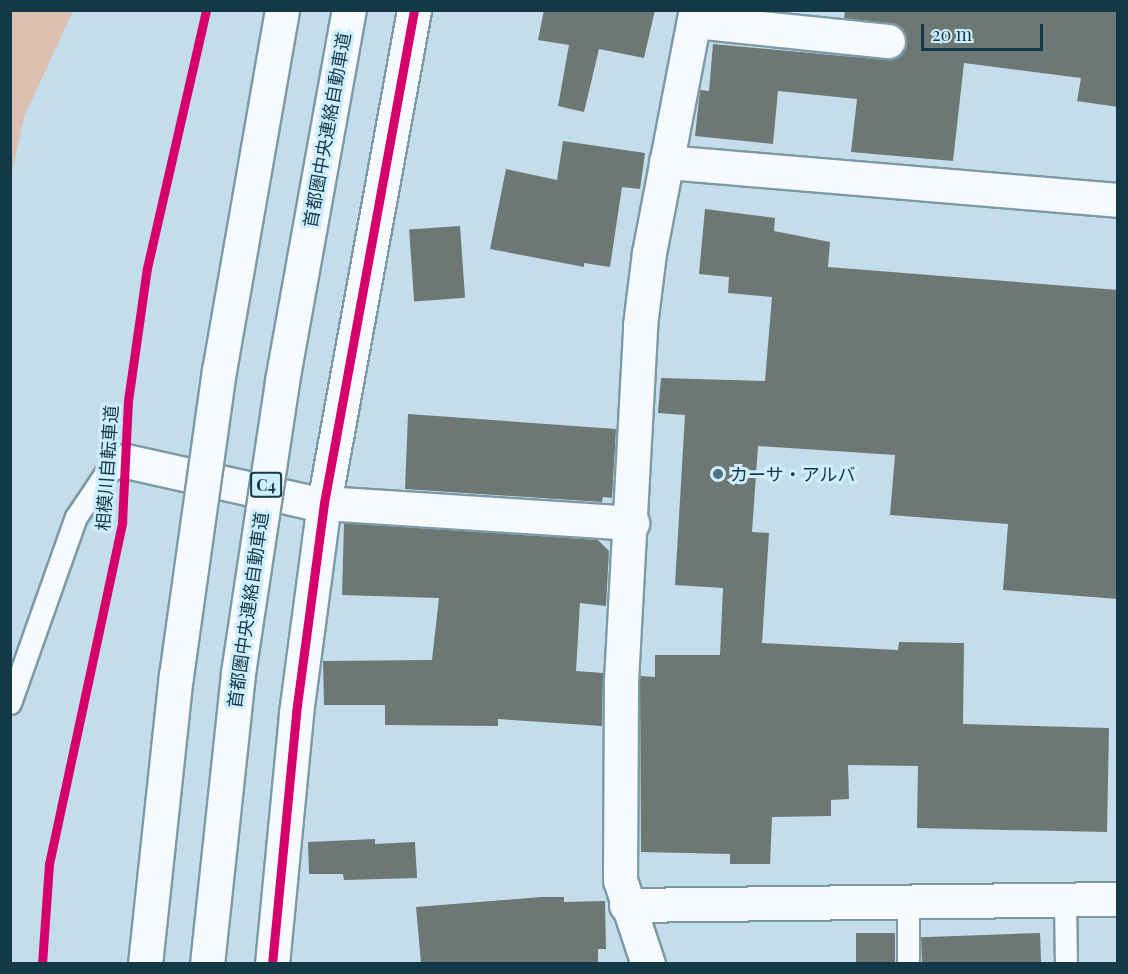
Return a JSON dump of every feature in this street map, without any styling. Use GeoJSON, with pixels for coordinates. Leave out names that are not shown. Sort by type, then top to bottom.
{"type":"FeatureCollection","features":[{"type":"Feature","properties":{"kind":"main road"},"geometry":{"type":"LineString","coordinates":[[145,963],[176,676],[219,371],[282,10]]}},
{"type":"Feature","properties":{"kind":"main road","name":"首都圏中央連絡自動車道"},"geometry":{"type":"LineString","coordinates":[[207,963],[238,674],[282,381],[349,10]]}},
{"type":"Feature","properties":{"kind":"main road"},"geometry":{"type":"LineString","coordinates":[[272,963],[296,713],[324,503],[414,10]]}},
{"type":"Feature","properties":{"kind":"main road"},"geometry":{"type":"LineString","coordinates":[[648,963],[626,905],[620,880],[618,800],[640,325],[666,162],[695,16],[888,41]]}},
{"type":"Feature","properties":{"kind":"main road"},"geometry":{"type":"LineString","coordinates":[[666,162],[1118,200]]}},
{"type":"Feature","properties":{"kind":"main road"},"geometry":{"type":"LineString","coordinates":[[126,461],[324,503],[632,523]]}},
{"type":"Feature","properties":{"kind":"main road"},"geometry":{"type":"LineString","coordinates":[[626,905],[1118,899]]}},
{"type":"Feature","properties":{"kind":"lane"},"geometry":{"type":"LineString","coordinates":[[10,703],[76,517],[105,474],[126,461]]}},
{"type":"Feature","properties":{"kind":"lane"},"geometry":{"type":"LineString","coordinates":[[1065,900],[1066,963]]}},
{"type":"Feature","properties":{"kind":"lane"},"geometry":{"type":"LineString","coordinates":[[908,902],[908,963]]}},
{"type":"Feature","properties":{"kind":"shaded area"},"geometry":{"type":"Polygon","coordinates":[[[11,10],[73,11],[24,117],[11,178],[11,10]]]}},
{"type":"Feature","properties":{"kind":"building"},"geometry":{"type":"Polygon","coordinates":[[[544,10],[655,10],[644,58],[599,49],[584,112],[558,106],[569,45],[538,40],[544,10]]]}},
{"type":"Feature","properties":{"kind":"building"},"geometry":{"type":"Polygon","coordinates":[[[845,10],[1118,10],[1118,107],[1077,101],[1081,78],[964,63],[953,161],[851,152],[857,99],[778,91],[773,144],[695,136],[700,90],[709,91],[713,44],[886,60],[903,51],[905,34],[898,26],[844,18],[845,10]]]}},
{"type":"Feature","properties":{"kind":"building"},"geometry":{"type":"Polygon","coordinates":[[[563,141],[645,153],[640,189],[622,187],[610,267],[584,263],[584,267],[490,249],[506,169],[557,180],[563,141]]]}},
{"type":"Feature","properties":{"kind":"building"},"geometry":{"type":"Polygon","coordinates":[[[705,209],[775,218],[774,231],[830,242],[828,267],[1118,290],[1118,599],[1003,590],[1008,524],[890,515],[895,455],[758,446],[752,532],[769,533],[762,643],[898,650],[899,642],[964,643],[963,724],[1109,728],[1107,832],[917,828],[918,766],[848,765],[849,799],[831,800],[831,816],[772,817],[770,864],[730,864],[730,854],[641,852],[640,676],[655,677],[655,655],[720,655],[723,588],[675,585],[685,415],[658,413],[661,378],[765,381],[772,297],[728,293],[729,277],[699,274],[705,209]]]}},
{"type":"Feature","properties":{"kind":"building"},"geometry":{"type":"Polygon","coordinates":[[[460,226],[465,298],[414,301],[409,230],[460,226]]]}},
{"type":"Feature","properties":{"kind":"building"},"geometry":{"type":"Polygon","coordinates":[[[408,414],[616,429],[612,498],[603,497],[602,502],[405,489],[408,414]]]}},
{"type":"Feature","properties":{"kind":"building"},"geometry":{"type":"Polygon","coordinates":[[[344,523],[598,540],[609,551],[606,606],[580,603],[576,671],[603,673],[602,726],[498,719],[498,726],[385,725],[385,705],[324,705],[323,661],[432,660],[439,598],[342,595],[344,523]]]}},
{"type":"Feature","properties":{"kind":"building"},"geometry":{"type":"Polygon","coordinates":[[[375,839],[375,844],[415,842],[417,878],[344,880],[343,874],[309,874],[308,842],[375,839]]]}},
{"type":"Feature","properties":{"kind":"building"},"geometry":{"type":"Polygon","coordinates":[[[564,897],[564,902],[605,901],[606,949],[598,949],[598,963],[421,963],[416,907],[564,897]]]}},
{"type":"Feature","properties":{"kind":"building"},"geometry":{"type":"Polygon","coordinates":[[[856,933],[895,933],[895,963],[856,963],[856,933]]]}},
{"type":"Feature","properties":{"kind":"building"},"geometry":{"type":"Polygon","coordinates":[[[1040,933],[1041,963],[922,964],[921,937],[1040,933]]]}},
{"type":"Feature","properties":{"kind":"cycle path","name":"相模川自転車道"},"geometry":{"type":"LineString","coordinates":[[42,964],[49,864],[122,523],[128,401],[147,268],[206,10]]}},
{"type":"Feature","properties":{"kind":"cycle path"},"geometry":{"type":"LineString","coordinates":[[272,964],[296,713],[324,503],[414,10]]}},
{"type":"Feature","properties":{"kind":"place","name":"カーサ・アルバ"},"geometry":{"type":"Point","coordinates":[718,474]}}]}
